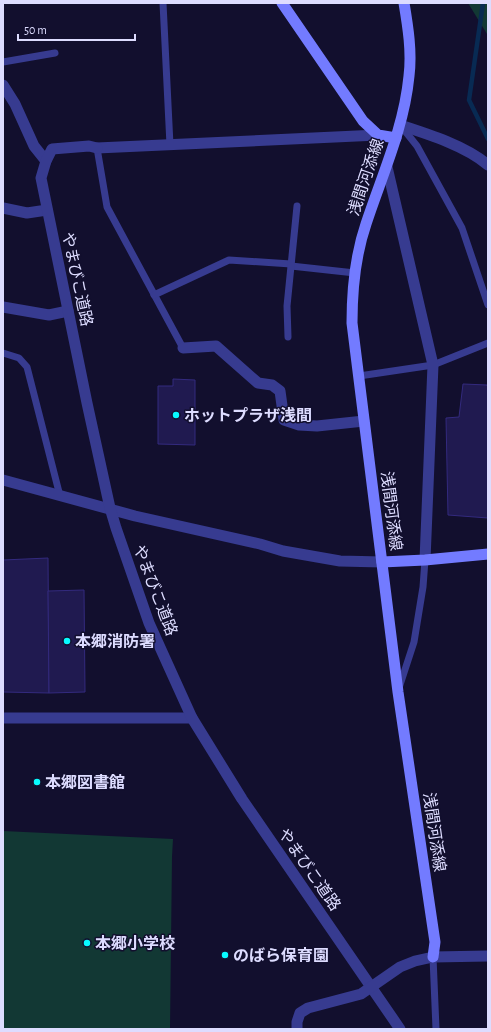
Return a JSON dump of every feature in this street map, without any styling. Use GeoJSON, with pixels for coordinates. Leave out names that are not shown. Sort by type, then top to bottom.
{"type":"FeatureCollection","features":[{"type":"Feature","properties":{"kind":"main road"},"geometry":{"type":"LineString","coordinates":[[282,3],[363,121],[378,135],[396,138]]}},
{"type":"Feature","properties":{"kind":"main road","name":"浅間河添線"},"geometry":{"type":"LineString","coordinates":[[404,3],[409,34],[410,75],[400,125],[358,252],[352,300],[352,323],[398,692],[435,942],[433,957]]}},
{"type":"Feature","properties":{"kind":"main road"},"geometry":{"type":"LineString","coordinates":[[382,562],[425,560],[488,554]]}},
{"type":"Feature","properties":{"kind":"street"},"geometry":{"type":"LineString","coordinates":[[3,85],[15,104],[34,146],[46,161],[52,149],[88,146],[97,148],[378,135]]}},
{"type":"Feature","properties":{"kind":"street"},"geometry":{"type":"LineString","coordinates":[[400,125],[426,133],[477,156],[488,165]]}},
{"type":"Feature","properties":{"kind":"street","name":"やまびこ道路"},"geometry":{"type":"LineString","coordinates":[[46,161],[41,178],[110,508],[149,623],[192,718],[242,799],[400,1029]]}},
{"type":"Feature","properties":{"kind":"street"},"geometry":{"type":"LineString","coordinates":[[387,166],[433,365],[425,560]]}},
{"type":"Feature","properties":{"kind":"street"},"geometry":{"type":"LineString","coordinates":[[3,208],[27,213],[47,210]]}},
{"type":"Feature","properties":{"kind":"street"},"geometry":{"type":"LineString","coordinates":[[3,307],[49,315],[68,311]]}},
{"type":"Feature","properties":{"kind":"street"},"geometry":{"type":"LineString","coordinates":[[183,348],[216,346],[258,383],[272,385],[280,392],[284,420],[299,425],[317,426],[364,421]]}},
{"type":"Feature","properties":{"kind":"street"},"geometry":{"type":"LineString","coordinates":[[3,480],[135,516],[260,544],[283,551],[340,561],[382,562]]}},
{"type":"Feature","properties":{"kind":"street"},"geometry":{"type":"LineString","coordinates":[[3,718],[192,718]]}},
{"type":"Feature","properties":{"kind":"street"},"geometry":{"type":"LineString","coordinates":[[297,1029],[297,1022],[300,1013],[308,1008],[345,1000],[361,994],[400,967],[415,961],[433,957],[488,956]]}},
{"type":"Feature","properties":{"kind":"lane"},"geometry":{"type":"LineString","coordinates":[[163,3],[170,145]]}},
{"type":"Feature","properties":{"kind":"lane"},"geometry":{"type":"LineString","coordinates":[[3,62],[55,53]]}},
{"type":"Feature","properties":{"kind":"lane"},"geometry":{"type":"LineString","coordinates":[[400,125],[417,146],[462,228],[488,305]]}},
{"type":"Feature","properties":{"kind":"lane"},"geometry":{"type":"LineString","coordinates":[[97,148],[107,207],[183,348]]}},
{"type":"Feature","properties":{"kind":"lane"},"geometry":{"type":"LineString","coordinates":[[288,337],[288,306],[297,206]]}},
{"type":"Feature","properties":{"kind":"lane"},"geometry":{"type":"LineString","coordinates":[[154,295],[229,260],[292,265],[355,273]]}},
{"type":"Feature","properties":{"kind":"lane"},"geometry":{"type":"LineString","coordinates":[[359,376],[433,365],[488,343]]}},
{"type":"Feature","properties":{"kind":"lane"},"geometry":{"type":"LineString","coordinates":[[3,353],[19,358],[26,367],[60,496]]}},
{"type":"Feature","properties":{"kind":"lane"},"geometry":{"type":"LineString","coordinates":[[398,692],[414,642],[423,587],[425,560]]}},
{"type":"Feature","properties":{"kind":"lane","name":"浅間河添線"},"geometry":{"type":"LineString","coordinates":[[433,957],[436,1029]]}},
{"type":"Feature","properties":{"kind":"green space"},"geometry":{"type":"Polygon","coordinates":[[[468,3],[488,3],[488,34],[487,34],[468,3]]]}},
{"type":"Feature","properties":{"kind":"green space","name":"本郷小学校"},"geometry":{"type":"Polygon","coordinates":[[[3,831],[173,839],[170,1029],[3,1029],[3,831]]]}},
{"type":"Feature","properties":{"kind":"building","name":"ホットプラザ浅間"},"geometry":{"type":"Polygon","coordinates":[[[173,379],[195,380],[195,445],[158,444],[158,386],[173,386],[173,379]]]}},
{"type":"Feature","properties":{"kind":"building"},"geometry":{"type":"Polygon","coordinates":[[[463,384],[487,385],[488,388],[488,518],[448,515],[446,418],[459,417],[463,384]]]}},
{"type":"Feature","properties":{"kind":"building"},"geometry":{"type":"Polygon","coordinates":[[[48,558],[49,693],[3,692],[3,560],[48,558]]]}},
{"type":"Feature","properties":{"kind":"building","name":"本郷消防署"},"geometry":{"type":"Polygon","coordinates":[[[84,590],[85,692],[49,693],[48,591],[84,590]]]}},
{"type":"Feature","properties":{"kind":"waterway"},"geometry":{"type":"LineString","coordinates":[[483,3],[469,100],[488,139]]}},
{"type":"Feature","properties":{"kind":"place","name":"ホットプラザ浅間"},"geometry":{"type":"Point","coordinates":[176,415]}},
{"type":"Feature","properties":{"kind":"place","name":"本郷消防署"},"geometry":{"type":"Point","coordinates":[67,641]}},
{"type":"Feature","properties":{"kind":"place","name":"本郷図書館"},"geometry":{"type":"Point","coordinates":[37,782]}},
{"type":"Feature","properties":{"kind":"place","name":"本郷小学校"},"geometry":{"type":"Point","coordinates":[87,943]}},
{"type":"Feature","properties":{"kind":"place","name":"のばら保育園"},"geometry":{"type":"Point","coordinates":[225,955]}}]}
